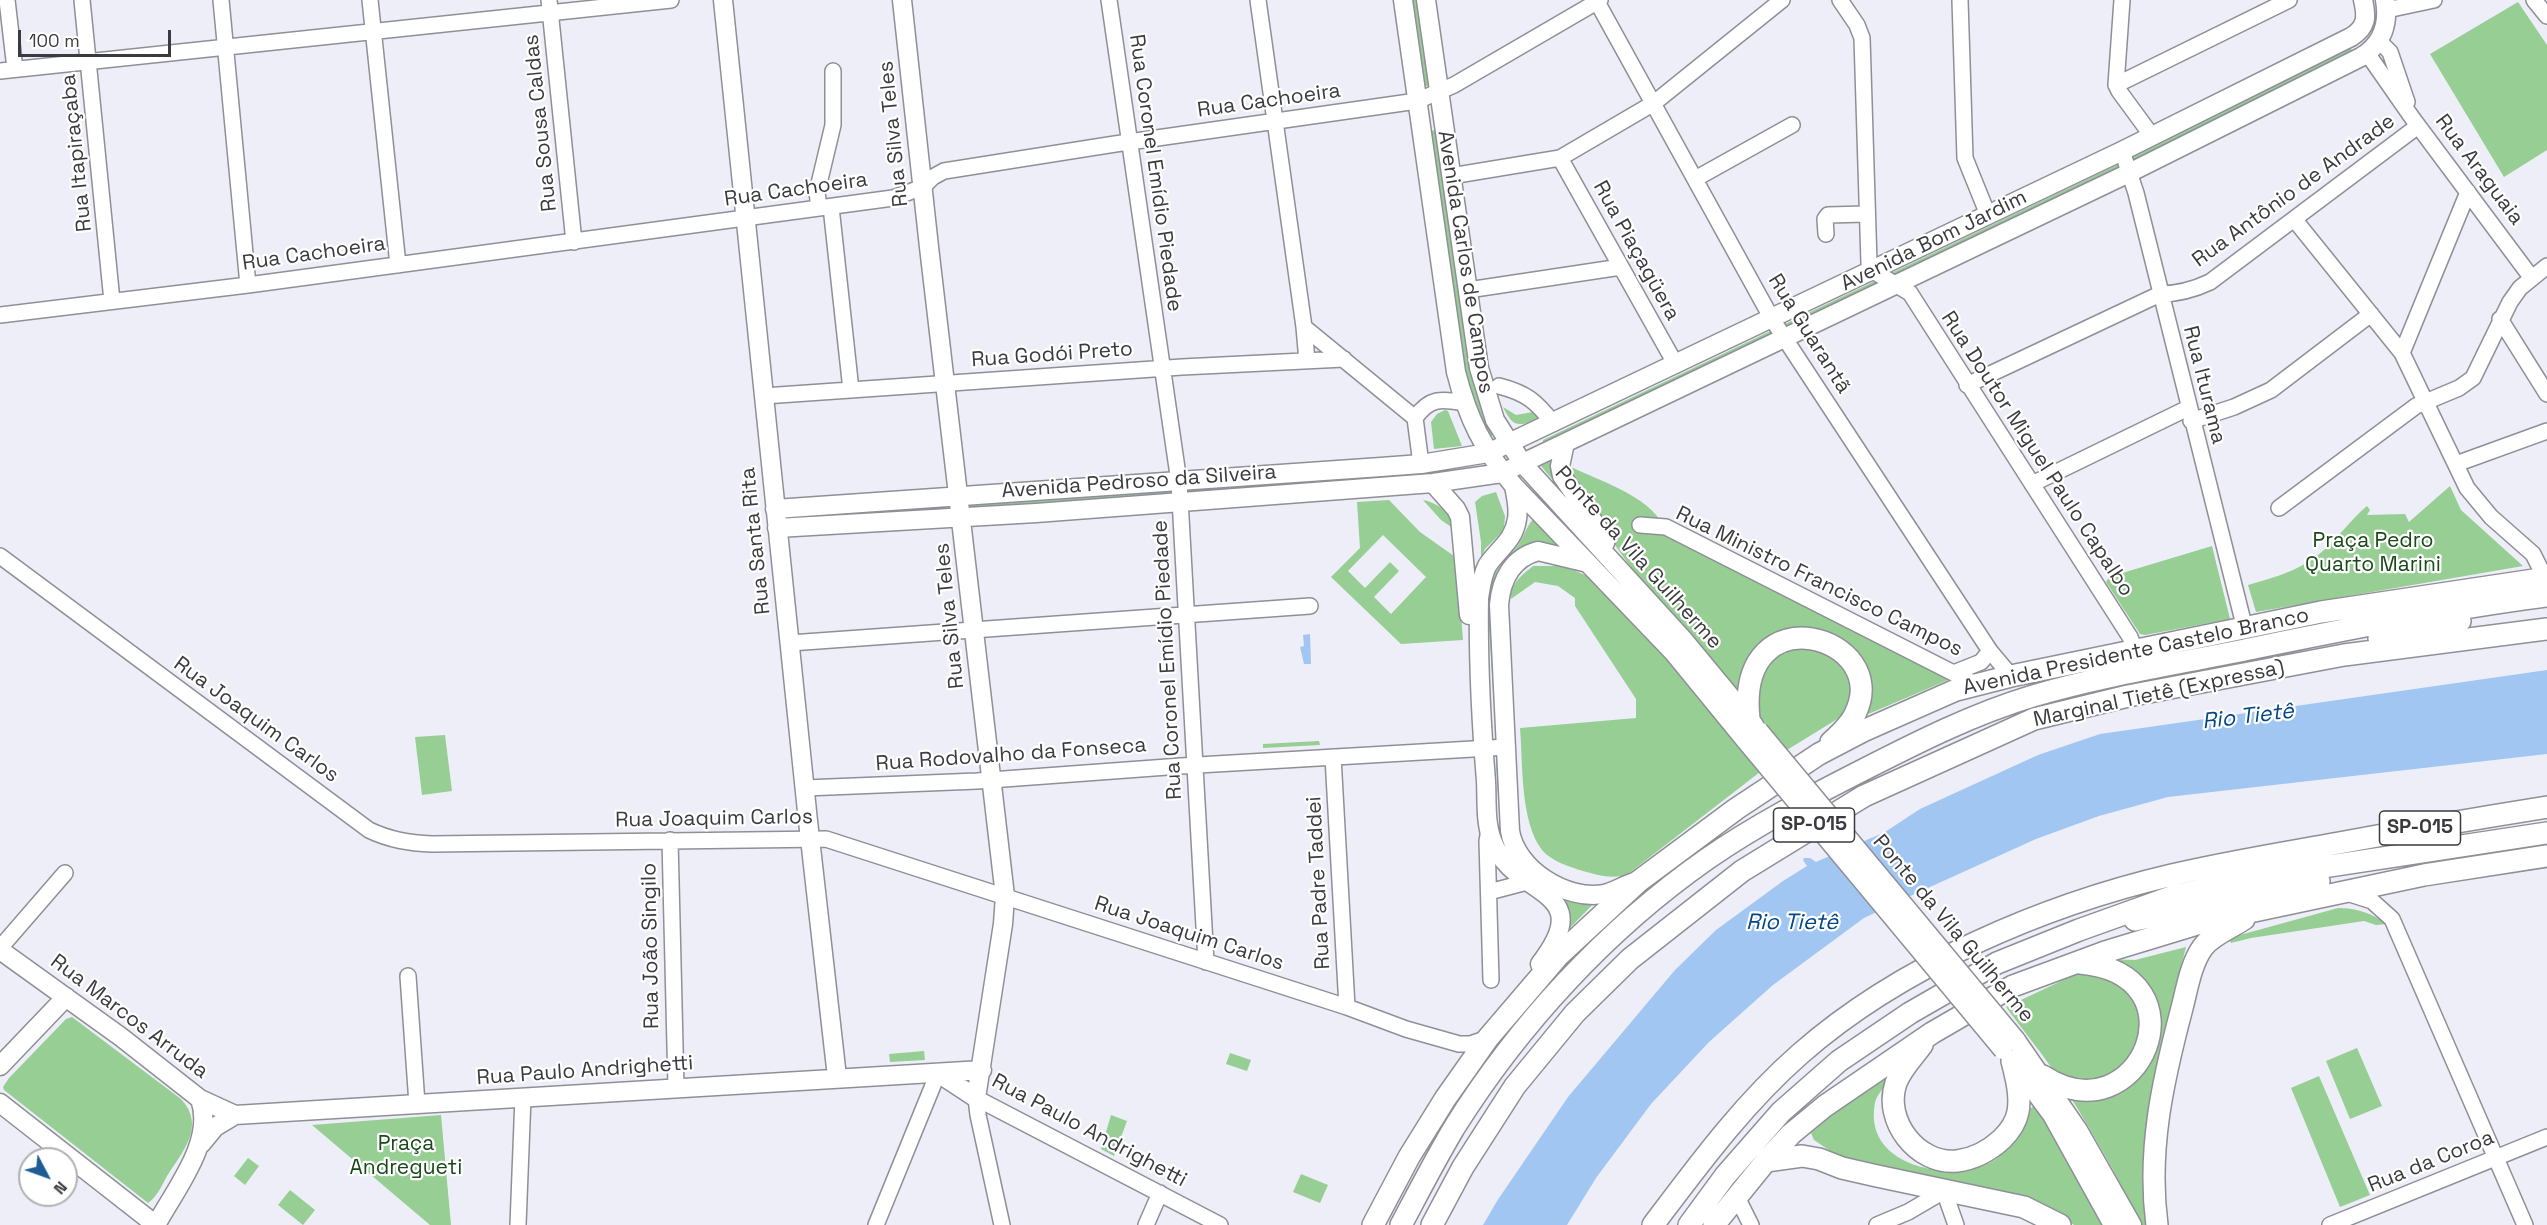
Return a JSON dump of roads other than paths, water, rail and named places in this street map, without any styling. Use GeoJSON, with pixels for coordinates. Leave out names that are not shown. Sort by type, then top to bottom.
{"type":"FeatureCollection","features":[{"type":"Feature","properties":{"kind":"highway","name":"Avenida Presidente Castelo Branco"},"geometry":{"type":"LineString","coordinates":[[1373,1225],[1439,1109],[1488,1038],[1559,955],[1639,881],[1736,809],[1819,754],[1888,719],[1956,690],[2011,676],[2321,612],[2546,584]]}},
{"type":"Feature","properties":{"kind":"highway"},"geometry":{"type":"LineString","coordinates":[[1401,1225],[1455,1128],[1500,1061],[1564,983],[1642,909],[1707,859],[1763,824],[1951,725],[2033,696],[2126,674],[2418,614],[2546,584]]}},
{"type":"Feature","properties":{"kind":"highway"},"geometry":{"type":"LineString","coordinates":[[2343,655],[2376,639],[2547,603]]}},
{"type":"Feature","properties":{"kind":"highway","name":"Marginal Tietê (Expressa)"},"geometry":{"type":"LineString","coordinates":[[1432,1225],[1463,1167],[1515,1086],[1575,1013],[1630,959],[1742,871],[1803,831],[1864,796],[2034,719],[2127,696],[2343,655],[2547,629]]}},
{"type":"Feature","properties":{"kind":"highway"},"geometry":{"type":"LineString","coordinates":[[1751,730],[1747,698],[1749,680],[1765,654],[1775,645],[1802,637],[1819,639],[1831,644],[1854,667],[1859,677],[1861,696],[1850,721],[1819,754]]}},
{"type":"Feature","properties":{"kind":"highway"},"geometry":{"type":"LineString","coordinates":[[1824,790],[1847,765],[1918,728],[2042,679],[2066,666]]}},
{"type":"Feature","properties":{"kind":"highway","name":"SP-015"},"geometry":{"type":"LineString","coordinates":[[1653,1225],[1736,1117],[1801,1053],[1852,1012],[1906,979],[1994,934],[2067,906],[2171,875],[2292,851],[2547,807]]}},
{"type":"Feature","properties":{"kind":"highway"},"geometry":{"type":"LineString","coordinates":[[1689,1225],[1725,1176],[1781,1112],[1839,1060],[1910,1012],[1997,963],[2079,930],[2175,896],[2264,876],[2547,833]]}},
{"type":"Feature","properties":{"kind":"highway"},"geometry":{"type":"LineString","coordinates":[[1714,1225],[1736,1195],[1791,1134],[1826,1106],[1932,1033],[2013,986],[2204,922],[2406,879],[2547,856]]}},
{"type":"Feature","properties":{"kind":"highway"},"geometry":{"type":"LineString","coordinates":[[2079,930],[2371,871],[2406,879]]}},
{"type":"Feature","properties":{"kind":"highway"},"geometry":{"type":"LineString","coordinates":[[2157,1225],[2152,1178],[2157,1114],[2188,988],[2199,954],[2204,946],[2255,911]]}},
{"type":"Feature","properties":{"kind":"highway"},"geometry":{"type":"LineString","coordinates":[[2043,1076],[2058,1085],[2075,1090],[2100,1089],[2130,1073],[2148,1047],[2151,1033],[2150,1018],[2138,988],[2130,979],[2112,969],[2076,963]]}},
{"type":"Feature","properties":{"kind":"highway"},"geometry":{"type":"LineString","coordinates":[[1932,1033],[1901,1074],[1896,1084],[1893,1107],[1898,1124],[1907,1139],[1920,1150],[1936,1158],[1955,1162],[1974,1157],[1993,1148],[2008,1133],[2018,1113],[2019,1105],[2011,1050]]}},
{"type":"Feature","properties":{"kind":"highway"},"geometry":{"type":"LineString","coordinates":[[1766,1161],[1802,1156],[1819,1159],[1842,1168],[2024,1207],[2060,1225]]}},
{"type":"Feature","properties":{"kind":"highway"},"geometry":{"type":"LineString","coordinates":[[1393,1225],[1404,1207],[1418,1193]]}},
{"type":"Feature","properties":{"kind":"main road","name":"Rua Santa Rita"},"geometry":{"type":"LineString","coordinates":[[723,0],[777,528],[837,1077]]}},
{"type":"Feature","properties":{"kind":"main road","name":"Rua Silva Teles"},"geometry":{"type":"LineString","coordinates":[[902,0],[1005,896],[1004,924],[976,1098]]}},
{"type":"Feature","properties":{"kind":"main road","name":"Avenida Carlos de Campos"},"geometry":{"type":"LineString","coordinates":[[1403,0],[1456,372],[1473,428],[1508,479],[1517,520],[1512,536],[1493,558],[1482,578],[1479,633],[1489,830],[1492,841],[1502,858],[1527,882],[1556,903],[1561,913],[1562,925],[1557,942],[1510,999],[1509,1012]]}},
{"type":"Feature","properties":{"kind":"main road","name":"Avenida Carlos de Campos"},"geometry":{"type":"LineString","coordinates":[[1426,0],[1485,393],[1495,420],[1523,464]]}},
{"type":"Feature","properties":{"kind":"main road"},"geometry":{"type":"LineString","coordinates":[[2364,0],[2373,10],[2386,5],[2385,29],[2373,47]]}},
{"type":"Feature","properties":{"kind":"main road"},"geometry":{"type":"LineString","coordinates":[[2357,34],[2366,21],[2364,0]]}},
{"type":"Feature","properties":{"kind":"main road","name":"Avenida Bom Jardim"},"geometry":{"type":"LineString","coordinates":[[1488,453],[1509,445],[2122,151],[2357,34]]}},
{"type":"Feature","properties":{"kind":"main road"},"geometry":{"type":"LineString","coordinates":[[2357,34],[2369,34],[2373,47]]}},
{"type":"Feature","properties":{"kind":"main road","name":"Avenida Bom Jardim"},"geometry":{"type":"LineString","coordinates":[[1508,479],[1523,464],[1565,443],[2129,173],[2373,47]]}},
{"type":"Feature","properties":{"kind":"main road"},"geometry":{"type":"LineString","coordinates":[[1565,443],[1560,466],[1562,476],[1600,531],[1611,558]]}},
{"type":"Feature","properties":{"kind":"main road","name":"Avenida Pedroso da Silveira"},"geometry":{"type":"LineString","coordinates":[[775,509],[1421,464],[1488,453]]}},
{"type":"Feature","properties":{"kind":"main road","name":"Ponte da Vila Guilherme"},"geometry":{"type":"LineString","coordinates":[[1523,464],[1682,638],[1751,730],[2011,1050],[2052,1115],[2113,1225]]}},
{"type":"Feature","properties":{"kind":"main road","name":"Avenida Pedroso da Silveira"},"geometry":{"type":"LineString","coordinates":[[777,528],[1508,479]]}},
{"type":"Feature","properties":{"kind":"main road","name":"Ponte da Vila Guilherme"},"geometry":{"type":"LineString","coordinates":[[1508,479],[1751,730]]}},
{"type":"Feature","properties":{"kind":"main road"},"geometry":{"type":"LineString","coordinates":[[1433,483],[1456,509],[1460,518],[1470,617],[1479,633]]}},
{"type":"Feature","properties":{"kind":"main road"},"geometry":{"type":"LineString","coordinates":[[1588,563],[1538,551],[1517,562],[1505,577],[1500,592],[1511,838],[1518,853],[1528,865],[1563,888],[1584,894],[1606,894],[1639,881]]}},
{"type":"Feature","properties":{"kind":"main road","name":"Rua Marcos Arruda"},"geometry":{"type":"LineString","coordinates":[[0,949],[200,1099],[235,1115]]}},
{"type":"Feature","properties":{"kind":"main road"},"geometry":{"type":"LineString","coordinates":[[0,1066],[66,997]]}},
{"type":"Feature","properties":{"kind":"main road","name":"Ponte da Vila Guilherme"},"geometry":{"type":"LineString","coordinates":[[2011,1050],[2043,1076],[2078,1130],[2132,1225]]}},
{"type":"Feature","properties":{"kind":"main road","name":"Rua Paulo Andrighetti"},"geometry":{"type":"LineString","coordinates":[[235,1115],[982,1070]]}},
{"type":"Feature","properties":{"kind":"main road","name":"Rua Paulo Andrighetti"},"geometry":{"type":"LineString","coordinates":[[938,1073],[976,1098]]}},
{"type":"Feature","properties":{"kind":"main road"},"geometry":{"type":"LineString","coordinates":[[200,1099],[204,1118],[201,1144]]}},
{"type":"Feature","properties":{"kind":"main road"},"geometry":{"type":"LineString","coordinates":[[0,1102],[156,1225],[201,1144],[215,1126],[235,1115]]}},
{"type":"Feature","properties":{"kind":"street"},"geometry":{"type":"LineString","coordinates":[[7,0],[7,70],[374,31],[550,6],[671,0]]}},
{"type":"Feature","properties":{"kind":"street","name":"Rua Itapiraçaba"},"geometry":{"type":"LineString","coordinates":[[82,0],[112,301]]}},
{"type":"Feature","properties":{"kind":"street"},"geometry":{"type":"LineString","coordinates":[[221,0],[248,285]]}},
{"type":"Feature","properties":{"kind":"street"},"geometry":{"type":"LineString","coordinates":[[370,0],[398,264]]}},
{"type":"Feature","properties":{"kind":"street","name":"Rua Coronel Emídio Piedade"},"geometry":{"type":"LineString","coordinates":[[1108,0],[1179,482],[1206,962]]}},
{"type":"Feature","properties":{"kind":"street"},"geometry":{"type":"LineString","coordinates":[[1258,0],[1307,361]]}},
{"type":"Feature","properties":{"kind":"street"},"geometry":{"type":"LineString","coordinates":[[1451,176],[1560,158],[1654,103],[1782,0]]}},
{"type":"Feature","properties":{"kind":"street"},"geometry":{"type":"LineString","coordinates":[[1840,0],[1857,25],[1862,38],[1867,252],[1874,270]]}},
{"type":"Feature","properties":{"kind":"street"},"geometry":{"type":"LineString","coordinates":[[1960,0],[1965,158],[1988,215]]}},
{"type":"Feature","properties":{"kind":"street"},"geometry":{"type":"LineString","coordinates":[[2122,0],[2116,85],[2152,136]]}},
{"type":"Feature","properties":{"kind":"street"},"geometry":{"type":"LineString","coordinates":[[2116,85],[2289,0]]}},
{"type":"Feature","properties":{"kind":"street"},"geometry":{"type":"LineString","coordinates":[[2386,5],[2434,0]]}},
{"type":"Feature","properties":{"kind":"street"},"geometry":{"type":"LineString","coordinates":[[2534,0],[2547,16]]}},
{"type":"Feature","properties":{"kind":"street","name":"Rua Cachoeira"},"geometry":{"type":"LineString","coordinates":[[0,315],[248,285],[825,208],[897,197],[923,187],[933,177],[944,171],[1417,101],[1440,92],[1598,1]]}},
{"type":"Feature","properties":{"kind":"street","name":"Rua Guarantã"},"geometry":{"type":"LineString","coordinates":[[1598,1],[1772,319],[1990,651],[2011,676]]}},
{"type":"Feature","properties":{"kind":"street","name":"Rua Sousa Caldas"},"geometry":{"type":"LineString","coordinates":[[550,6],[574,242]]}},
{"type":"Feature","properties":{"kind":"street","name":"Rua Araguaia"},"geometry":{"type":"LineString","coordinates":[[2373,47],[2415,122],[2531,278]]}},
{"type":"Feature","properties":{"kind":"street"},"geometry":{"type":"LineString","coordinates":[[833,71],[834,124],[817,192],[825,208],[851,390]]}},
{"type":"Feature","properties":{"kind":"street","name":"Rua Antônio de Andrade"},"geometry":{"type":"LineString","coordinates":[[1967,386],[2160,294],[2176,294],[2210,282],[2294,219],[2415,122]]}},
{"type":"Feature","properties":{"kind":"street"},"geometry":{"type":"LineString","coordinates":[[1695,178],[1792,125]]}},
{"type":"Feature","properties":{"kind":"street","name":"Rua Iturama"},"geometry":{"type":"LineString","coordinates":[[2122,151],[2245,629]]}},
{"type":"Feature","properties":{"kind":"street","name":"Rua Piaçagüera"},"geometry":{"type":"LineString","coordinates":[[1560,158],[1676,365]]}},
{"type":"Feature","properties":{"kind":"street"},"geometry":{"type":"LineString","coordinates":[[2402,353],[2468,192]]}},
{"type":"Feature","properties":{"kind":"street"},"geometry":{"type":"LineString","coordinates":[[1826,234],[1825,219],[1828,215],[1866,214]]}},
{"type":"Feature","properties":{"kind":"street"},"geometry":{"type":"LineString","coordinates":[[2294,219],[2402,353],[2476,502],[2533,554],[2546,584]]}},
{"type":"Feature","properties":{"kind":"street"},"geometry":{"type":"LineString","coordinates":[[2279,508],[2426,400],[2459,388],[2473,378],[2499,320],[2520,288],[2547,266]]}},
{"type":"Feature","properties":{"kind":"street"},"geometry":{"type":"LineString","coordinates":[[1468,290],[1621,267]]}},
{"type":"Feature","properties":{"kind":"street","name":"Rua Doutor Miguel Paulo Capalbo"},"geometry":{"type":"LineString","coordinates":[[1874,270],[1910,293],[1967,386],[2130,637],[2136,652]]}},
{"type":"Feature","properties":{"kind":"street"},"geometry":{"type":"LineString","coordinates":[[2032,484],[2190,415],[2234,407],[2271,390],[2371,314]]}},
{"type":"Feature","properties":{"kind":"street"},"geometry":{"type":"LineString","coordinates":[[2499,320],[2547,394]]}},
{"type":"Feature","properties":{"kind":"street"},"geometry":{"type":"LineString","coordinates":[[1304,327],[1415,418]]}},
{"type":"Feature","properties":{"kind":"street","name":"Rua Godói Preto"},"geometry":{"type":"LineString","coordinates":[[764,396],[1344,359]]}},
{"type":"Feature","properties":{"kind":"street"},"geometry":{"type":"LineString","coordinates":[[1498,386],[1526,395],[1536,402],[1553,423]]}},
{"type":"Feature","properties":{"kind":"street"},"geometry":{"type":"LineString","coordinates":[[1421,464],[1415,418],[1422,408],[1434,401],[1464,403]]}},
{"type":"Feature","properties":{"kind":"street"},"geometry":{"type":"LineString","coordinates":[[2456,464],[2547,431]]}},
{"type":"Feature","properties":{"kind":"street","name":"Rua Ministro Francisco Campos"},"geometry":{"type":"LineString","coordinates":[[1640,525],[1666,527],[1956,672],[1977,685]]}},
{"type":"Feature","properties":{"kind":"street","name":"Rua Joaquim Carlos"},"geometry":{"type":"LineString","coordinates":[[0,556],[369,830],[387,838],[409,843],[432,844],[826,839],[1347,1007],[1406,1029],[1460,1044],[1470,1044],[1488,1038]]}},
{"type":"Feature","properties":{"kind":"street"},"geometry":{"type":"LineString","coordinates":[[790,643],[1310,606]]}},
{"type":"Feature","properties":{"kind":"street"},"geometry":{"type":"LineString","coordinates":[[1956,672],[1981,662],[1990,651]]}},
{"type":"Feature","properties":{"kind":"street","name":"Rua Rodovalho da Fonseca"},"geometry":{"type":"LineString","coordinates":[[805,788],[991,780],[1195,765],[1507,747]]}},
{"type":"Feature","properties":{"kind":"street","name":"Rua Padre Taddei"},"geometry":{"type":"LineString","coordinates":[[1333,757],[1347,1007]]}},
{"type":"Feature","properties":{"kind":"street","name":"Avenida Carlos de Campos"},"geometry":{"type":"LineString","coordinates":[[1489,830],[1487,841],[1491,980]]}},
{"type":"Feature","properties":{"kind":"street","name":"Rua João Singilo"},"geometry":{"type":"LineString","coordinates":[[670,840],[676,1087]]}},
{"type":"Feature","properties":{"kind":"street"},"geometry":{"type":"LineString","coordinates":[[0,949],[64,873]]}},
{"type":"Feature","properties":{"kind":"street"},"geometry":{"type":"LineString","coordinates":[[1489,892],[1527,882]]}},
{"type":"Feature","properties":{"kind":"street"},"geometry":{"type":"LineString","coordinates":[[2344,892],[2372,901],[2392,919],[2525,1225]]}},
{"type":"Feature","properties":{"kind":"street"},"geometry":{"type":"LineString","coordinates":[[408,976],[417,1104]]}},
{"type":"Feature","properties":{"kind":"street"},"geometry":{"type":"LineString","coordinates":[[876,1225],[938,1073]]}},
{"type":"Feature","properties":{"kind":"street"},"geometry":{"type":"LineString","coordinates":[[518,1225],[523,1097]]}},
{"type":"Feature","properties":{"kind":"street","name":"Rua Paulo Andrighetti"},"geometry":{"type":"LineString","coordinates":[[976,1098],[1220,1225]]}},
{"type":"Feature","properties":{"kind":"street","name":"Rua Silva Teles"},"geometry":{"type":"LineString","coordinates":[[976,1098],[1002,1225]]}},
{"type":"Feature","properties":{"kind":"street","name":"Rua da Coroa"},"geometry":{"type":"LineString","coordinates":[[2335,1224],[2547,1137]]}},
{"type":"Feature","properties":{"kind":"street"},"geometry":{"type":"LineString","coordinates":[[1877,1225],[1908,1212],[1944,1191],[1956,1225]]}},
{"type":"Feature","properties":{"kind":"street"},"geometry":{"type":"LineString","coordinates":[[1146,1225],[1160,1193]]}},
{"type":"Feature","properties":{"kind":"street"},"geometry":{"type":"LineString","coordinates":[[1736,1195],[1752,1225]]}},
{"type":"Feature","properties":{"kind":"water"},"geometry":{"type":"Polygon","coordinates":[[[1310,634],[1311,664],[1304,664],[1300,647],[1304,646],[1303,635],[1310,634]]]}},
{"type":"Feature","properties":{"kind":"water","name":"Rio Tietê"},"geometry":{"type":"Polygon","coordinates":[[[2547,670],[2547,754],[2168,797],[2099,816],[2036,839],[1864,918],[1773,985],[1709,1042],[1651,1104],[1596,1178],[1567,1225],[1483,1225],[1568,1097],[1675,970],[1716,930],[1807,866],[1804,858],[1810,858],[1816,862],[1885,832],[1920,809],[2038,755],[2100,734],[2547,670]]]}},
{"type":"Feature","properties":{"kind":"park label","name":"Praça Pedro Quarto Marini"},"geometry":{"type":"Point","coordinates":[2373,553]}},
{"type":"Feature","properties":{"kind":"park label","name":"Praça Andregueti"},"geometry":{"type":"Point","coordinates":[406,1156]}}]}
